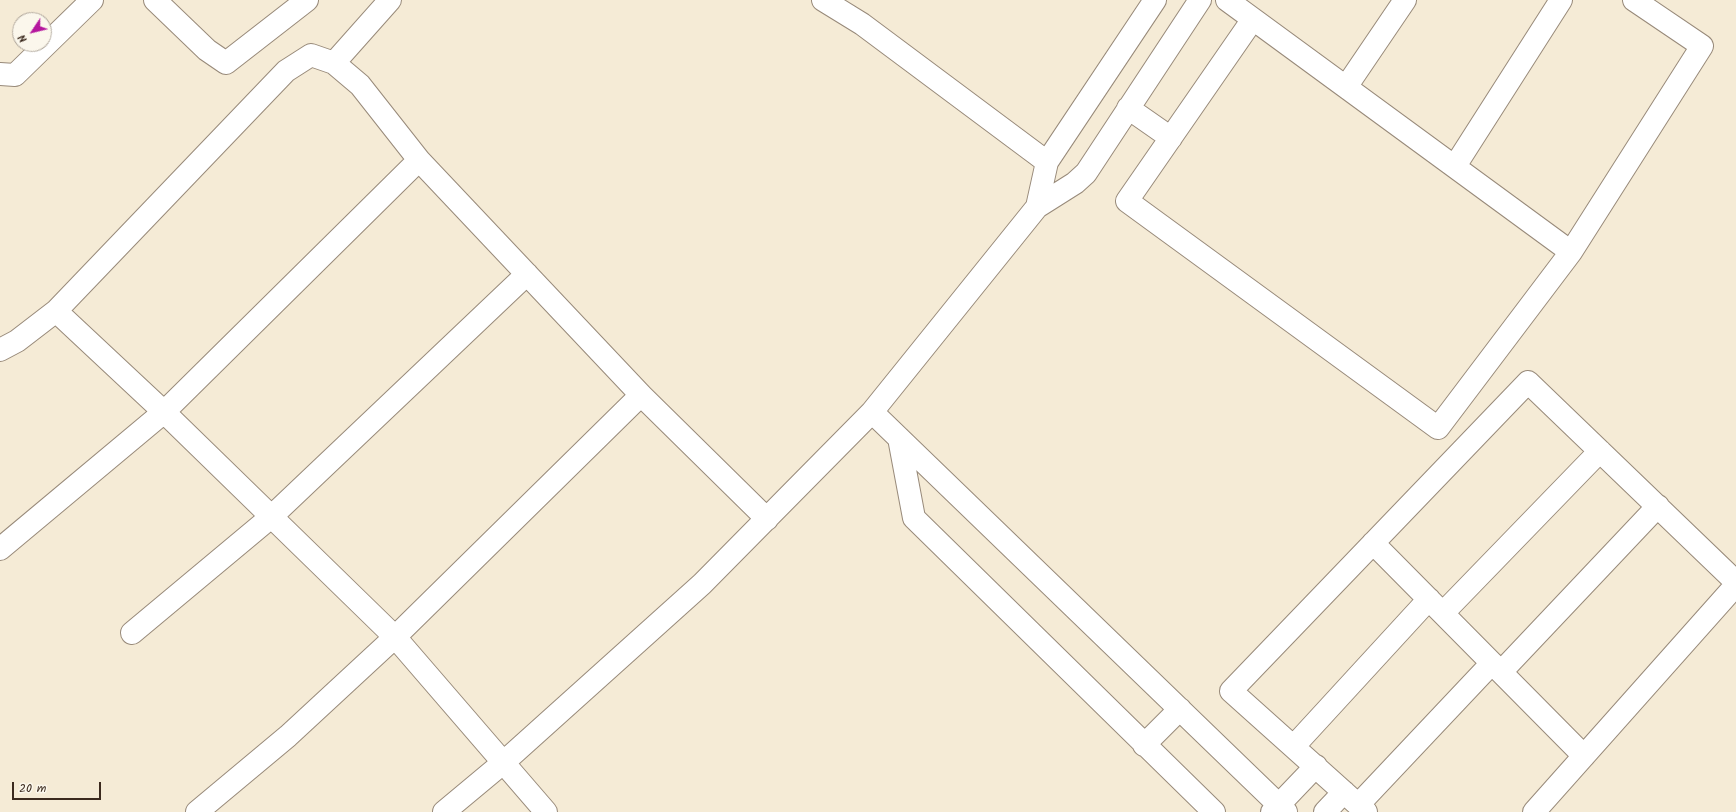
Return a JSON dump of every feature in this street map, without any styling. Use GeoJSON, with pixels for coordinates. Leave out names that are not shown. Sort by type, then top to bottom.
{"type":"FeatureCollection","features":[{"type":"Feature","properties":{"kind":"street"},"geometry":{"type":"LineString","coordinates":[[155,0],[207,50],[226,63],[307,0]]}},
{"type":"Feature","properties":{"kind":"street"},"geometry":{"type":"LineString","coordinates":[[334,63],[390,0]]}},
{"type":"Feature","properties":{"kind":"street"},"geometry":{"type":"LineString","coordinates":[[823,0],[862,24],[1047,162]]}},
{"type":"Feature","properties":{"kind":"street"},"geometry":{"type":"LineString","coordinates":[[1037,207],[1047,162],[1155,0]]}},
{"type":"Feature","properties":{"kind":"street"},"geometry":{"type":"LineString","coordinates":[[444,812],[504,762],[702,584],[872,412],[1037,207],[1070,187],[1086,174],[1200,0]]}},
{"type":"Feature","properties":{"kind":"street"},"geometry":{"type":"LineString","coordinates":[[1227,0],[1571,252]]}},
{"type":"Feature","properties":{"kind":"street"},"geometry":{"type":"LineString","coordinates":[[1346,87],[1405,0]]}},
{"type":"Feature","properties":{"kind":"street"},"geometry":{"type":"LineString","coordinates":[[1455,166],[1561,0]]}},
{"type":"Feature","properties":{"kind":"street"},"geometry":{"type":"LineString","coordinates":[[1253,19],[1127,201],[1438,428],[1571,252],[1702,46],[1634,0]]}},
{"type":"Feature","properties":{"kind":"street"},"geometry":{"type":"LineString","coordinates":[[0,74],[15,75],[88,1]]}},
{"type":"Feature","properties":{"kind":"street"},"geometry":{"type":"LineString","coordinates":[[0,350],[17,341],[56,311],[286,71],[311,55],[334,63],[360,85],[419,160],[641,395],[766,519]]}},
{"type":"Feature","properties":{"kind":"street"},"geometry":{"type":"LineString","coordinates":[[1128,108],[1171,138]]}},
{"type":"Feature","properties":{"kind":"street"},"geometry":{"type":"LineString","coordinates":[[0,549],[164,412],[419,160]]}},
{"type":"Feature","properties":{"kind":"street"},"geometry":{"type":"LineString","coordinates":[[132,633],[271,517],[527,274]]}},
{"type":"Feature","properties":{"kind":"street"},"geometry":{"type":"LineString","coordinates":[[56,311],[164,412],[395,637],[546,812]]}},
{"type":"Feature","properties":{"kind":"street"},"geometry":{"type":"LineString","coordinates":[[1356,803],[1231,691],[1528,382],[1736,582]]}},
{"type":"Feature","properties":{"kind":"street"},"geometry":{"type":"LineString","coordinates":[[197,812],[288,736],[395,637],[641,395]]}},
{"type":"Feature","properties":{"kind":"street"},"geometry":{"type":"LineString","coordinates":[[872,412],[1180,709],[1279,810],[1316,766]]}},
{"type":"Feature","properties":{"kind":"street"},"geometry":{"type":"LineString","coordinates":[[899,438],[914,518],[1214,812]]}},
{"type":"Feature","properties":{"kind":"street"},"geometry":{"type":"LineString","coordinates":[[1294,746],[1436,606],[1600,451]]}},
{"type":"Feature","properties":{"kind":"street"},"geometry":{"type":"LineString","coordinates":[[1325,812],[1356,803],[1497,668],[1658,506]]}},
{"type":"Feature","properties":{"kind":"street"},"geometry":{"type":"LineString","coordinates":[[1373,543],[1584,756]]}},
{"type":"Feature","properties":{"kind":"street"},"geometry":{"type":"LineString","coordinates":[[1534,812],[1736,585]]}},
{"type":"Feature","properties":{"kind":"street"},"geometry":{"type":"LineString","coordinates":[[1144,745],[1180,709]]}}]}
